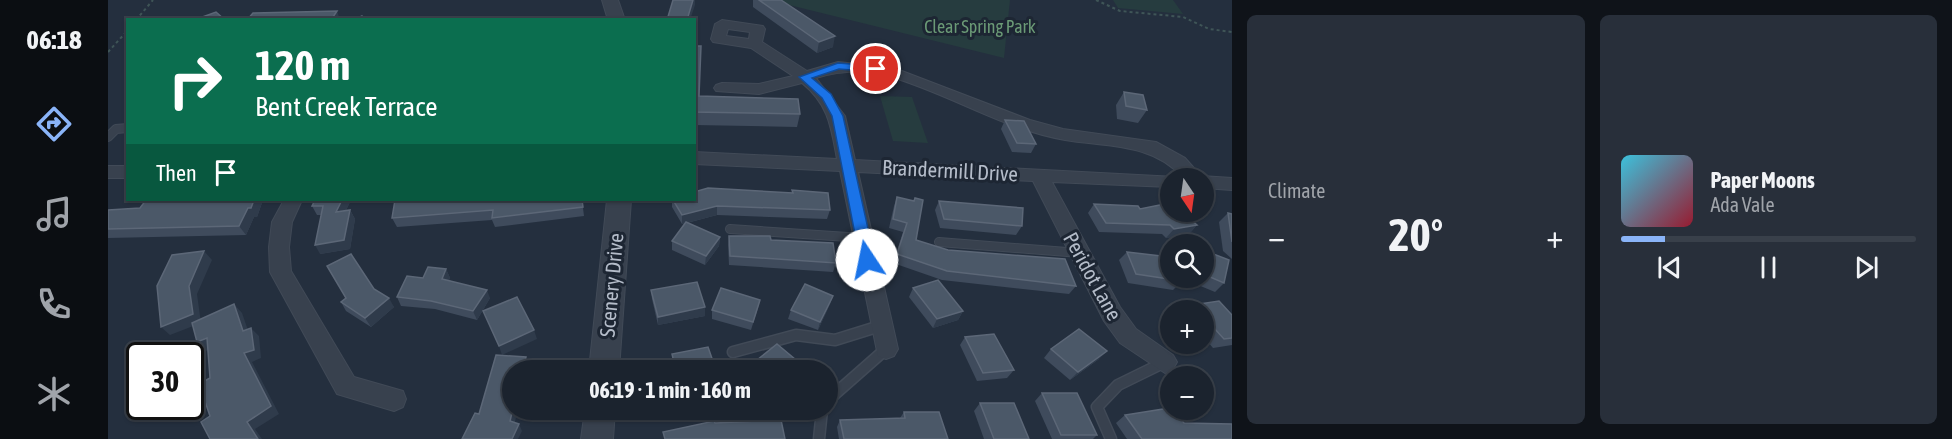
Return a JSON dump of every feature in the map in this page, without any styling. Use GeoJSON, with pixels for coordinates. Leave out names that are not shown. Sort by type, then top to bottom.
{"type":"FeatureCollection","features":[{"type":"Feature","properties":{"kind":"street"},"geometry":{"type":"LineString","coordinates":[[610,0],[616,18]]}},
{"type":"Feature","properties":{"kind":"street"},"geometry":{"type":"LineString","coordinates":[[755,44],[804,77],[827,96],[837,116],[886,349]]}},
{"type":"Feature","properties":{"kind":"street"},"geometry":{"type":"LineString","coordinates":[[722,88],[759,89],[778,86],[838,66],[889,71],[1024,124],[1063,134],[1150,146],[1179,162],[1184,168]]}},
{"type":"Feature","properties":{"kind":"street","name":"Brandermill Drive"},"geometry":{"type":"LineString","coordinates":[[696,158],[1160,180]]}},
{"type":"Feature","properties":{"kind":"street"},"geometry":{"type":"LineString","coordinates":[[108,172],[126,172]]}},
{"type":"Feature","properties":{"kind":"street","name":"Peridot Lane"},"geometry":{"type":"LineString","coordinates":[[1039,174],[1112,314],[1128,336],[1165,362]]}},
{"type":"Feature","properties":{"kind":"street"},"geometry":{"type":"LineString","coordinates":[[1214,183],[1232,184]]}},
{"type":"Feature","properties":{"kind":"street"},"geometry":{"type":"LineString","coordinates":[[292,201],[282,222],[279,247],[281,272],[346,386],[394,399]]}},
{"type":"Feature","properties":{"kind":"street","name":"Scenery Drive"},"geometry":{"type":"LineString","coordinates":[[605,360],[619,201]]}},
{"type":"Feature","properties":{"kind":"street"},"geometry":{"type":"LineString","coordinates":[[597,439],[599,420]]}},
{"type":"Feature","properties":{"kind":"lane"},"geometry":{"type":"LineString","coordinates":[[108,137],[116,129],[126,128]]}},
{"type":"Feature","properties":{"kind":"lane"},"geometry":{"type":"LineString","coordinates":[[730,229],[863,238]]}},
{"type":"Feature","properties":{"kind":"lane"},"geometry":{"type":"LineString","coordinates":[[939,242],[1080,253]]}},
{"type":"Feature","properties":{"kind":"lane"},"geometry":{"type":"LineString","coordinates":[[733,352],[796,335],[835,340],[880,326]]}},
{"type":"Feature","properties":{"kind":"lane"},"geometry":{"type":"LineString","coordinates":[[838,391],[886,349]]}},
{"type":"Feature","properties":{"kind":"lane"},"geometry":{"type":"LineString","coordinates":[[1110,439],[1097,407],[1118,385],[1165,362]]}},
{"type":"Feature","properties":{"kind":"lane"},"geometry":{"type":"LineString","coordinates":[[819,439],[821,420]]}},
{"type":"Feature","properties":{"kind":"path"},"geometry":{"type":"LineString","coordinates":[[138,18],[153,0]]}},
{"type":"Feature","properties":{"kind":"path"},"geometry":{"type":"LineString","coordinates":[[1096,0],[1120,11],[1183,17],[1209,29],[1232,32]]}},
{"type":"Feature","properties":{"kind":"path"},"geometry":{"type":"LineString","coordinates":[[108,52],[126,32]]}},
{"type":"Feature","properties":{"kind":"green space","name":"Clear Spring Park"},"geometry":{"type":"Polygon","coordinates":[[[769,0],[1010,0],[1004,58],[1000,57],[769,0]]]}},
{"type":"Feature","properties":{"kind":"green space"},"geometry":{"type":"Polygon","coordinates":[[[1113,0],[1173,0],[1183,14],[1118,8],[1113,0]]]}},
{"type":"Feature","properties":{"kind":"green space"},"geometry":{"type":"Polygon","coordinates":[[[880,96],[912,97],[928,143],[893,141],[880,96]]]}},
{"type":"Feature","properties":{"kind":"building"},"geometry":{"type":"Polygon","coordinates":[[[673,0],[693,0],[688,18],[668,18],[673,0]]]}},
{"type":"Feature","properties":{"kind":"building"},"geometry":{"type":"Polygon","coordinates":[[[759,0],[781,0],[835,36],[819,42],[759,0]]]}},
{"type":"Feature","properties":{"kind":"building"},"geometry":{"type":"Polygon","coordinates":[[[337,11],[332,18],[249,18],[253,13],[337,11]]]}},
{"type":"Feature","properties":{"kind":"building"},"geometry":{"type":"Polygon","coordinates":[[[216,12],[223,18],[200,18],[216,12]]]}},
{"type":"Feature","properties":{"kind":"building"},"geometry":{"type":"Polygon","coordinates":[[[696,46],[701,46],[699,96],[798,99],[800,114],[696,112],[696,46]]]}},
{"type":"Feature","properties":{"kind":"building"},"geometry":{"type":"Polygon","coordinates":[[[1124,92],[1143,95],[1147,110],[1126,106],[1124,92]]]}},
{"type":"Feature","properties":{"kind":"building"},"geometry":{"type":"Polygon","coordinates":[[[1005,120],[1024,121],[1036,144],[1017,143],[1005,120]]]}},
{"type":"Feature","properties":{"kind":"building"},"geometry":{"type":"Polygon","coordinates":[[[708,188],[828,193],[830,210],[717,206],[682,215],[674,201],[696,201],[696,191],[708,188]]]}},
{"type":"Feature","properties":{"kind":"building"},"geometry":{"type":"Polygon","coordinates":[[[897,197],[914,201],[915,198],[923,200],[916,240],[948,250],[1065,259],[1076,286],[947,271],[897,254],[907,223],[893,219],[897,197]]]}},
{"type":"Feature","properties":{"kind":"building"},"geometry":{"type":"Polygon","coordinates":[[[145,201],[254,201],[239,226],[108,229],[108,210],[140,208],[145,201]]]}},
{"type":"Feature","properties":{"kind":"building"},"geometry":{"type":"Polygon","coordinates":[[[314,201],[342,201],[336,212],[350,210],[344,240],[315,245],[323,206],[312,206],[314,201]]]}},
{"type":"Feature","properties":{"kind":"building"},"geometry":{"type":"Polygon","coordinates":[[[395,201],[582,201],[583,207],[492,218],[493,210],[392,218],[395,201]]]}},
{"type":"Feature","properties":{"kind":"building"},"geometry":{"type":"Polygon","coordinates":[[[939,201],[1023,208],[1022,226],[944,219],[939,201]]]}},
{"type":"Feature","properties":{"kind":"building"},"geometry":{"type":"Polygon","coordinates":[[[1094,204],[1138,206],[1140,209],[1160,205],[1160,222],[1194,222],[1197,225],[1174,229],[1170,225],[1106,223],[1094,204]]]}},
{"type":"Feature","properties":{"kind":"building"},"geometry":{"type":"Polygon","coordinates":[[[1228,213],[1232,214],[1232,242],[1228,213]]]}},
{"type":"Feature","properties":{"kind":"building"},"geometry":{"type":"Polygon","coordinates":[[[686,222],[720,237],[706,256],[672,241],[686,222]]]}},
{"type":"Feature","properties":{"kind":"building"},"geometry":{"type":"Polygon","coordinates":[[[729,236],[770,236],[771,240],[833,243],[836,263],[730,256],[729,236]]]}},
{"type":"Feature","properties":{"kind":"building"},"geometry":{"type":"Polygon","coordinates":[[[204,251],[189,286],[193,314],[161,327],[157,286],[172,255],[204,251]]]}},
{"type":"Feature","properties":{"kind":"building"},"geometry":{"type":"Polygon","coordinates":[[[1127,252],[1160,256],[1160,278],[1136,274],[1127,252]]]}},
{"type":"Feature","properties":{"kind":"building"},"geometry":{"type":"Polygon","coordinates":[[[351,254],[374,289],[389,298],[365,318],[341,302],[346,298],[327,266],[351,254]]]}},
{"type":"Feature","properties":{"kind":"building"},"geometry":{"type":"Polygon","coordinates":[[[1214,254],[1229,260],[1224,283],[1214,279],[1214,254]]]}},
{"type":"Feature","properties":{"kind":"building"},"geometry":{"type":"Polygon","coordinates":[[[428,267],[446,269],[442,279],[487,290],[473,311],[431,301],[397,297],[407,276],[423,278],[428,267]]]}},
{"type":"Feature","properties":{"kind":"building"},"geometry":{"type":"Polygon","coordinates":[[[938,280],[963,311],[937,319],[913,288],[938,280]]]}},
{"type":"Feature","properties":{"kind":"building"},"geometry":{"type":"Polygon","coordinates":[[[697,282],[705,307],[658,317],[651,290],[697,282]]]}},
{"type":"Feature","properties":{"kind":"building"},"geometry":{"type":"Polygon","coordinates":[[[805,284],[833,296],[820,322],[791,310],[805,284]]]}},
{"type":"Feature","properties":{"kind":"building"},"geometry":{"type":"Polygon","coordinates":[[[721,288],[760,300],[753,322],[712,310],[721,288]]]}},
{"type":"Feature","properties":{"kind":"building"},"geometry":{"type":"Polygon","coordinates":[[[517,297],[534,330],[499,346],[483,311],[517,297]]]}},
{"type":"Feature","properties":{"kind":"building"},"geometry":{"type":"Polygon","coordinates":[[[1219,301],[1232,315],[1232,338],[1224,339],[1214,328],[1214,302],[1219,301]]]}},
{"type":"Feature","properties":{"kind":"building"},"geometry":{"type":"Polygon","coordinates":[[[234,304],[243,331],[251,328],[254,350],[244,353],[271,406],[247,422],[258,439],[210,439],[201,422],[210,416],[204,399],[204,381],[210,378],[207,338],[197,342],[192,323],[234,304]]]}},
{"type":"Feature","properties":{"kind":"building"},"geometry":{"type":"Polygon","coordinates":[[[1079,329],[1107,351],[1078,372],[1051,349],[1079,329]]]}},
{"type":"Feature","properties":{"kind":"building"},"geometry":{"type":"Polygon","coordinates":[[[994,334],[1014,370],[983,373],[965,337],[994,334]]]}},
{"type":"Feature","properties":{"kind":"building"},"geometry":{"type":"Polygon","coordinates":[[[777,344],[796,360],[757,360],[777,344]]]}},
{"type":"Feature","properties":{"kind":"building"},"geometry":{"type":"Polygon","coordinates":[[[708,347],[713,360],[674,360],[672,354],[708,347]]]}},
{"type":"Feature","properties":{"kind":"building"},"geometry":{"type":"Polygon","coordinates":[[[496,355],[526,357],[525,360],[502,360],[502,420],[510,420],[519,424],[512,439],[462,439],[475,413],[479,414],[496,355]]]}},
{"type":"Feature","properties":{"kind":"building"},"geometry":{"type":"Polygon","coordinates":[[[1042,393],[1077,393],[1097,435],[1061,435],[1042,393]]]}},
{"type":"Feature","properties":{"kind":"building"},"geometry":{"type":"Polygon","coordinates":[[[980,403],[1014,403],[1029,439],[994,439],[980,403]]]}},
{"type":"Feature","properties":{"kind":"building"},"geometry":{"type":"Polygon","coordinates":[[[1160,410],[1160,420],[1232,424],[1232,439],[1142,439],[1125,415],[1160,410]]]}},
{"type":"Feature","properties":{"kind":"building"},"geometry":{"type":"Polygon","coordinates":[[[904,412],[939,412],[948,439],[844,439],[840,420],[905,418],[904,412]]]}},
{"type":"Feature","properties":{"kind":"building"},"geometry":{"type":"Polygon","coordinates":[[[781,420],[785,439],[665,439],[663,432],[714,421],[715,423],[781,420]]]}},
{"type":"Feature","properties":{"kind":"route"},"geometry":{"type":"LineString","coordinates":[[867,260],[837,116],[827,96],[816,84],[804,77],[838,66],[876,69]]}}]}
